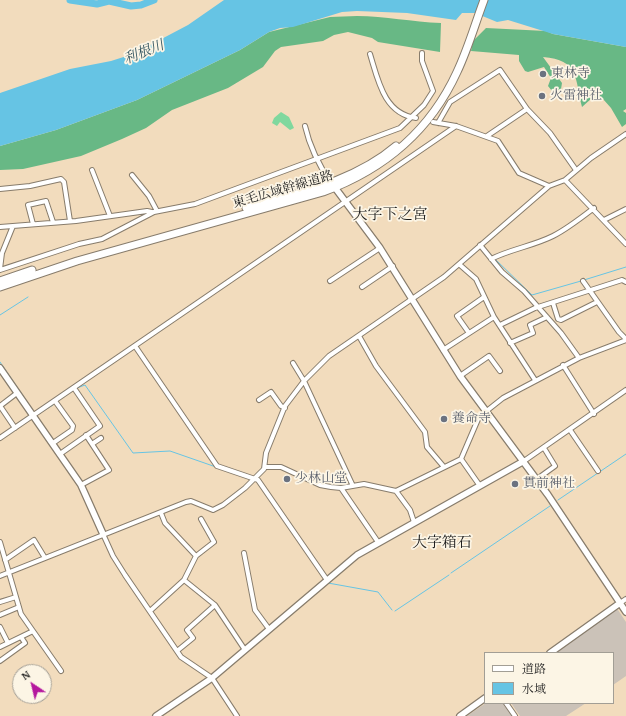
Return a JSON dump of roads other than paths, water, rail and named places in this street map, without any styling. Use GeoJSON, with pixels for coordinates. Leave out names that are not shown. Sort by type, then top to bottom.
{"type":"FeatureCollection","features":[{"type":"Feature","properties":{"kind":"highway","name":"東毛広域幹線道路"},"geometry":{"type":"LineString","coordinates":[[0,287],[84,259],[333,185],[377,167],[407,142],[441,102],[457,72],[479,0]]}},
{"type":"Feature","properties":{"kind":"highway","name":"東毛広域幹線道路"},"geometry":{"type":"LineString","coordinates":[[462,54],[484,0]]}},
{"type":"Feature","properties":{"kind":"highway","name":"東毛広域幹線道路"},"geometry":{"type":"LineString","coordinates":[[0,281],[76,256],[333,185]]}},
{"type":"Feature","properties":{"kind":"street"},"geometry":{"type":"LineString","coordinates":[[14,226],[2,253],[0,270],[102,238],[155,212],[195,204],[397,129],[414,118],[427,102],[433,91],[422,61],[422,53]]}},
{"type":"Feature","properties":{"kind":"street"},"geometry":{"type":"LineString","coordinates":[[370,54],[385,98],[397,111],[414,118]]}},
{"type":"Feature","properties":{"kind":"street"},"geometry":{"type":"LineString","coordinates":[[549,186],[519,173],[498,141],[456,126],[435,122],[450,102],[500,70],[527,109],[550,133],[576,170]]}},
{"type":"Feature","properties":{"kind":"street"},"geometry":{"type":"LineString","coordinates":[[487,136],[527,109]]}},
{"type":"Feature","properties":{"kind":"street"},"geometry":{"type":"LineString","coordinates":[[305,126],[307,137],[316,159],[333,185],[393,266],[460,376],[537,479],[626,612]]}},
{"type":"Feature","properties":{"kind":"street"},"geometry":{"type":"LineString","coordinates":[[0,438],[456,126]]}},
{"type":"Feature","properties":{"kind":"street"},"geometry":{"type":"LineString","coordinates":[[0,576],[188,501],[213,510],[223,505],[255,479],[265,467],[266,453],[285,408],[304,381],[329,356],[460,265],[480,245],[549,186],[565,180],[576,170],[626,134]]}},
{"type":"Feature","properties":{"kind":"street"},"geometry":{"type":"LineString","coordinates":[[92,170],[110,216]]}},
{"type":"Feature","properties":{"kind":"street"},"geometry":{"type":"LineString","coordinates":[[132,175],[149,196],[155,212]]}},
{"type":"Feature","properties":{"kind":"street"},"geometry":{"type":"LineString","coordinates":[[0,190],[30,186],[61,179],[64,182],[70,221]]}},
{"type":"Feature","properties":{"kind":"street"},"geometry":{"type":"LineString","coordinates":[[565,180],[594,208],[626,244]]}},
{"type":"Feature","properties":{"kind":"street"},"geometry":{"type":"LineString","coordinates":[[34,224],[28,205],[46,201],[53,222]]}},
{"type":"Feature","properties":{"kind":"street"},"geometry":{"type":"LineString","coordinates":[[491,259],[503,253],[524,248],[552,237],[594,208]]}},
{"type":"Feature","properties":{"kind":"street"},"geometry":{"type":"LineString","coordinates":[[604,220],[626,210]]}},
{"type":"Feature","properties":{"kind":"street"},"geometry":{"type":"LineString","coordinates":[[0,227],[70,221],[147,211],[155,212]]}},
{"type":"Feature","properties":{"kind":"street"},"geometry":{"type":"LineString","coordinates":[[480,245],[491,259],[506,275],[517,283],[547,317],[579,358]]}},
{"type":"Feature","properties":{"kind":"street"},"geometry":{"type":"LineString","coordinates":[[330,281],[380,248]]}},
{"type":"Feature","properties":{"kind":"street"},"geometry":{"type":"LineString","coordinates":[[460,265],[476,279],[494,317],[535,380]]}},
{"type":"Feature","properties":{"kind":"street"},"geometry":{"type":"LineString","coordinates":[[362,287],[393,266]]}},
{"type":"Feature","properties":{"kind":"street"},"geometry":{"type":"LineString","coordinates":[[500,325],[538,308],[622,280],[626,282]]}},
{"type":"Feature","properties":{"kind":"street"},"geometry":{"type":"LineString","coordinates":[[265,467],[281,467],[320,485],[341,488],[364,484],[396,491],[461,459],[479,417],[485,411],[503,398],[564,365],[626,339],[619,332],[583,281]]}},
{"type":"Feature","properties":{"kind":"street"},"geometry":{"type":"LineString","coordinates":[[469,333],[457,316],[484,297]]}},
{"type":"Feature","properties":{"kind":"street"},"geometry":{"type":"LineString","coordinates":[[553,303],[558,319],[561,320],[597,302]]}},
{"type":"Feature","properties":{"kind":"street"},"geometry":{"type":"LineString","coordinates":[[443,350],[494,317]]}},
{"type":"Feature","properties":{"kind":"street"},"geometry":{"type":"LineString","coordinates":[[510,343],[533,333],[530,325],[547,317]]}},
{"type":"Feature","properties":{"kind":"street"},"geometry":{"type":"LineString","coordinates":[[359,336],[376,366],[424,432],[427,447],[444,467]]}},
{"type":"Feature","properties":{"kind":"street"},"geometry":{"type":"LineString","coordinates":[[135,346],[217,466],[258,480],[327,580]]}},
{"type":"Feature","properties":{"kind":"street"},"geometry":{"type":"LineString","coordinates":[[460,376],[490,356],[500,371]]}},
{"type":"Feature","properties":{"kind":"street"},"geometry":{"type":"LineString","coordinates":[[293,363],[304,381],[353,486]]}},
{"type":"Feature","properties":{"kind":"street"},"geometry":{"type":"LineString","coordinates":[[564,365],[594,414]]}},
{"type":"Feature","properties":{"kind":"street"},"geometry":{"type":"LineString","coordinates":[[0,368],[34,415],[81,486],[113,556],[181,657],[212,678],[238,716]]}},
{"type":"Feature","properties":{"kind":"street"},"geometry":{"type":"LineString","coordinates":[[0,379],[5,375]]}},
{"type":"Feature","properties":{"kind":"street"},"geometry":{"type":"LineString","coordinates":[[60,454],[100,426],[74,388]]}},
{"type":"Feature","properties":{"kind":"street"},"geometry":{"type":"LineString","coordinates":[[156,716],[212,678],[357,555],[524,462],[626,390]]}},
{"type":"Feature","properties":{"kind":"street"},"geometry":{"type":"LineString","coordinates":[[259,400],[271,392],[281,406],[285,408]]}},
{"type":"Feature","properties":{"kind":"street"},"geometry":{"type":"LineString","coordinates":[[15,428],[0,406],[17,393]]}},
{"type":"Feature","properties":{"kind":"street"},"geometry":{"type":"LineString","coordinates":[[52,443],[72,430],[73,426],[55,401]]}},
{"type":"Feature","properties":{"kind":"street"},"geometry":{"type":"LineString","coordinates":[[570,430],[598,471]]}},
{"type":"Feature","properties":{"kind":"street"},"geometry":{"type":"LineString","coordinates":[[81,486],[109,470],[86,435]]}},
{"type":"Feature","properties":{"kind":"street"},"geometry":{"type":"LineString","coordinates":[[92,444],[102,438]]}},
{"type":"Feature","properties":{"kind":"street"},"geometry":{"type":"LineString","coordinates":[[537,479],[555,466],[544,448]]}},
{"type":"Feature","properties":{"kind":"street"},"geometry":{"type":"LineString","coordinates":[[461,459],[480,486]]}},
{"type":"Feature","properties":{"kind":"street"},"geometry":{"type":"LineString","coordinates":[[341,488],[378,542]]}},
{"type":"Feature","properties":{"kind":"street"},"geometry":{"type":"LineString","coordinates":[[396,491],[410,510],[414,522]]}},
{"type":"Feature","properties":{"kind":"street"},"geometry":{"type":"LineString","coordinates":[[161,513],[164,523],[196,556]]}},
{"type":"Feature","properties":{"kind":"street"},"geometry":{"type":"LineString","coordinates":[[150,611],[184,580],[196,556],[214,542],[201,520]]}},
{"type":"Feature","properties":{"kind":"street"},"geometry":{"type":"LineString","coordinates":[[5,560],[34,540],[45,558]]}},
{"type":"Feature","properties":{"kind":"street"},"geometry":{"type":"LineString","coordinates":[[0,542],[21,614],[61,671]]}},
{"type":"Feature","properties":{"kind":"street"},"geometry":{"type":"LineString","coordinates":[[244,552],[255,610],[269,629]]}},
{"type":"Feature","properties":{"kind":"street"},"geometry":{"type":"LineString","coordinates":[[184,580],[215,605],[245,650]]}},
{"type":"Feature","properties":{"kind":"street"},"geometry":{"type":"LineString","coordinates":[[0,602],[16,597]]}},
{"type":"Feature","properties":{"kind":"street"},"geometry":{"type":"LineString","coordinates":[[551,652],[626,599]]}},
{"type":"Feature","properties":{"kind":"street"},"geometry":{"type":"LineString","coordinates":[[177,651],[193,638],[187,630],[215,605]]}},
{"type":"Feature","properties":{"kind":"street"},"geometry":{"type":"LineString","coordinates":[[0,615],[19,607]]}},
{"type":"Feature","properties":{"kind":"street"},"geometry":{"type":"LineString","coordinates":[[0,627],[8,643]]}},
{"type":"Feature","properties":{"kind":"street"},"geometry":{"type":"LineString","coordinates":[[0,647],[33,631]]}},
{"type":"Feature","properties":{"kind":"street"},"geometry":{"type":"LineString","coordinates":[[0,661],[25,643],[21,637]]}},
{"type":"Feature","properties":{"kind":"street"},"geometry":{"type":"LineString","coordinates":[[460,716],[484,699]]}},
{"type":"Feature","properties":{"kind":"street"},"geometry":{"type":"LineString","coordinates":[[507,704],[515,716]]}},
{"type":"Feature","properties":{"kind":"water","name":"利根川"},"geometry":{"type":"Polygon","coordinates":[[[224,0],[626,0],[626,47],[553,34],[508,20],[497,22],[475,13],[462,13],[456,20],[407,13],[357,11],[342,12],[293,27],[280,28],[269,32],[240,50],[137,100],[56,130],[0,146],[0,93],[70,69],[111,61],[133,54],[188,25],[224,0]]]}},
{"type":"Feature","properties":{"kind":"waterway"},"geometry":{"type":"LineString","coordinates":[[70,0],[97,4],[109,1],[131,6],[141,5],[154,0]]}},
{"type":"Feature","properties":{"kind":"waterway"},"geometry":{"type":"LineString","coordinates":[[484,247],[493,257]]}},
{"type":"Feature","properties":{"kind":"waterway"},"geometry":{"type":"LineString","coordinates":[[495,259],[532,295],[581,281]]}},
{"type":"Feature","properties":{"kind":"waterway"},"geometry":{"type":"LineString","coordinates":[[584,280],[626,267]]}},
{"type":"Feature","properties":{"kind":"waterway"},"geometry":{"type":"LineString","coordinates":[[0,315],[28,297]]}},
{"type":"Feature","properties":{"kind":"waterway"},"geometry":{"type":"LineString","coordinates":[[0,362],[34,412]]}},
{"type":"Feature","properties":{"kind":"waterway"},"geometry":{"type":"LineString","coordinates":[[77,388],[85,385],[133,453],[170,451],[216,467]]}},
{"type":"Feature","properties":{"kind":"waterway"},"geometry":{"type":"LineString","coordinates":[[59,400],[72,391]]}},
{"type":"Feature","properties":{"kind":"waterway"},"geometry":{"type":"LineString","coordinates":[[40,413],[53,405]]}},
{"type":"Feature","properties":{"kind":"waterway"},"geometry":{"type":"LineString","coordinates":[[558,500],[626,454]]}},
{"type":"Feature","properties":{"kind":"waterway"},"geometry":{"type":"LineString","coordinates":[[451,573],[550,506]]}},
{"type":"Feature","properties":{"kind":"waterway"},"geometry":{"type":"LineString","coordinates":[[395,611],[449,575]]}},
{"type":"Feature","properties":{"kind":"waterway"},"geometry":{"type":"LineString","coordinates":[[328,583],[378,592],[392,610]]}},
{"type":"Feature","properties":{"kind":"place","name":"東林寺"},"geometry":{"type":"Point","coordinates":[543,74]}},
{"type":"Feature","properties":{"kind":"place","name":"火雷神社"},"geometry":{"type":"Point","coordinates":[542,96]}},
{"type":"Feature","properties":{"kind":"place","name":"養命寺"},"geometry":{"type":"Point","coordinates":[444,419]}},
{"type":"Feature","properties":{"kind":"place","name":"少林山堂"},"geometry":{"type":"Point","coordinates":[287,479]}},
{"type":"Feature","properties":{"kind":"place","name":"貫前神社"},"geometry":{"type":"Point","coordinates":[515,484]}},
{"type":"Feature","properties":{"kind":"district","name":"大字下之宮"},"geometry":{"type":"Point","coordinates":[390,215]}},
{"type":"Feature","properties":{"kind":"district","name":"大字箱石"},"geometry":{"type":"Point","coordinates":[442,543]}}]}
